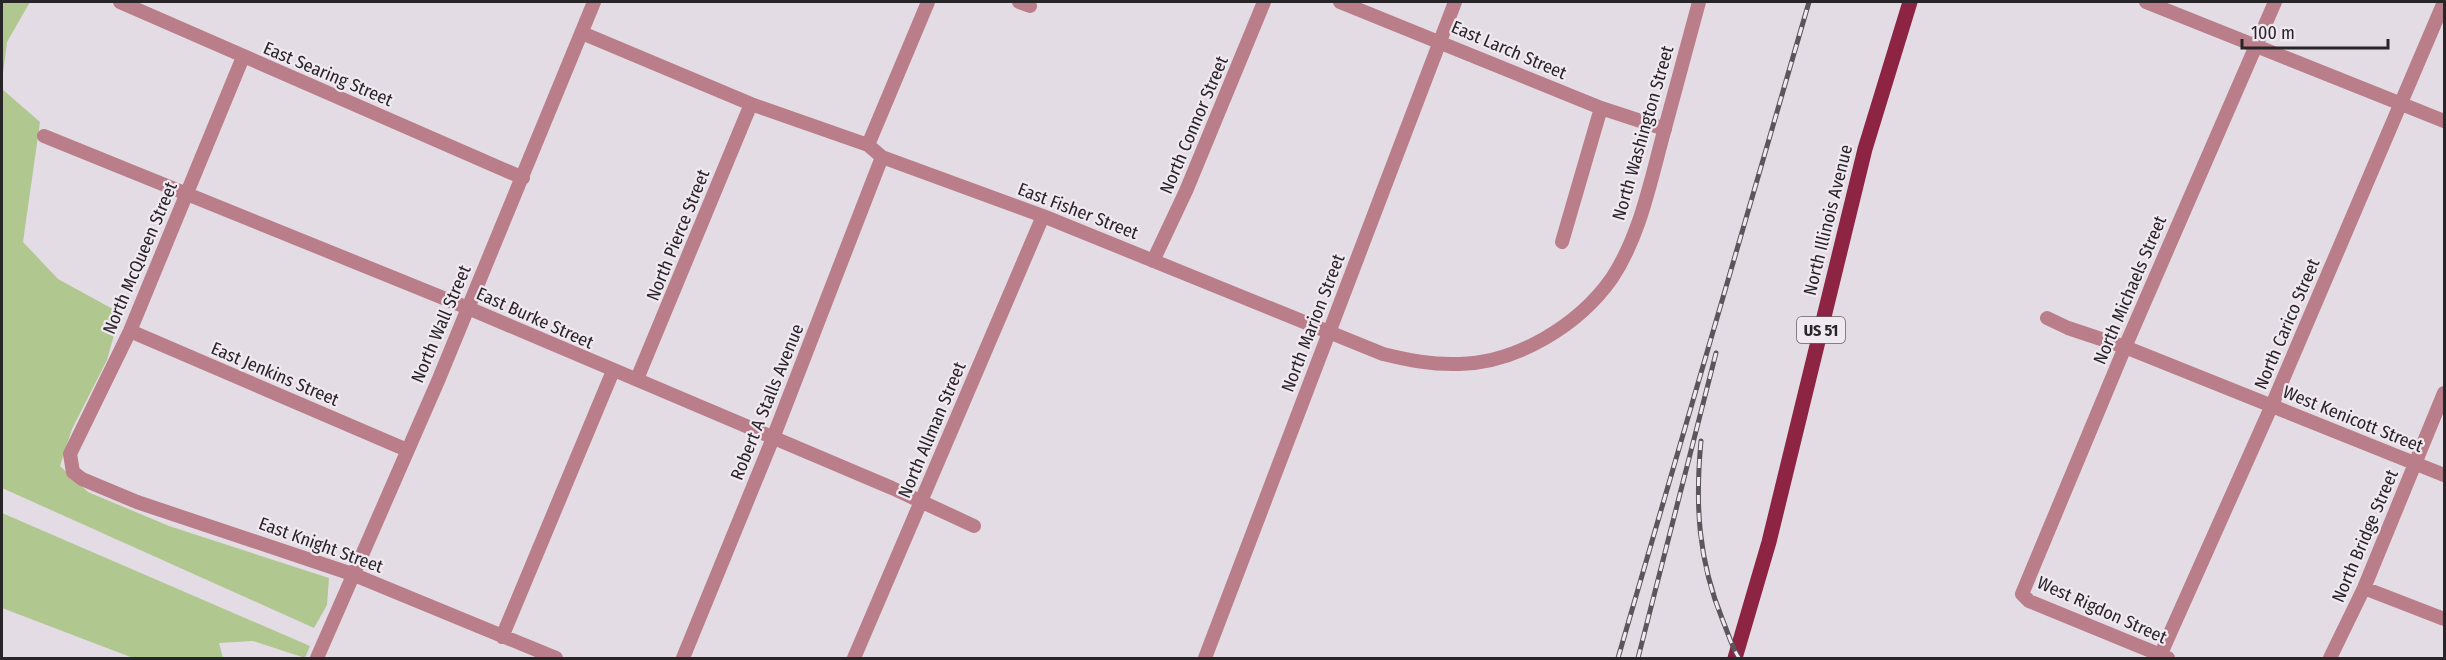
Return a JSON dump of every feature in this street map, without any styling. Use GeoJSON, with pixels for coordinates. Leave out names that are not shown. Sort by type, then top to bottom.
{"type":"FeatureCollection","features":[{"type":"Feature","properties":{"kind":"main road","name":"North Illinois Avenue"},"geometry":{"type":"LineString","coordinates":[[1735,658],[1772,530],[1865,149],[1910,2]]}},
{"type":"Feature","properties":{"kind":"street","name":"East Searing Street"},"geometry":{"type":"LineString","coordinates":[[120,2],[523,178]]}},
{"type":"Feature","properties":{"kind":"street","name":"North Wall Street"},"geometry":{"type":"LineString","coordinates":[[317,658],[523,178],[594,2]]}},
{"type":"Feature","properties":{"kind":"street"},"geometry":{"type":"LineString","coordinates":[[868,145],[928,2]]}},
{"type":"Feature","properties":{"kind":"street","name":"North Connor Street"},"geometry":{"type":"LineString","coordinates":[[1153,261],[1192,178],[1264,2]]}},
{"type":"Feature","properties":{"kind":"street","name":"East Larch Street"},"geometry":{"type":"LineString","coordinates":[[1340,2],[1441,41],[1601,108],[1665,129]]}},
{"type":"Feature","properties":{"kind":"street","name":"North Marion Street"},"geometry":{"type":"LineString","coordinates":[[1205,658],[1455,2]]}},
{"type":"Feature","properties":{"kind":"street","name":"North Washington Street"},"geometry":{"type":"LineString","coordinates":[[1565,324],[1586,308],[1613,276],[1638,223],[1699,2]]}},
{"type":"Feature","properties":{"kind":"street"},"geometry":{"type":"LineString","coordinates":[[2146,2],[2445,121]]}},
{"type":"Feature","properties":{"kind":"street","name":"North Michaels Street"},"geometry":{"type":"LineString","coordinates":[[2022,594],[2125,346],[2275,2]]}},
{"type":"Feature","properties":{"kind":"street","name":"North Carico Street"},"geometry":{"type":"LineString","coordinates":[[2162,658],[2444,2]]}},
{"type":"Feature","properties":{"kind":"street","name":"East Fisher Street"},"geometry":{"type":"LineString","coordinates":[[582,33],[752,104],[868,145],[882,157],[1042,216],[1383,354],[1421,363],[1460,364],[1492,359],[1527,347],[1565,324]]}},
{"type":"Feature","properties":{"kind":"street","name":"North McQueen Street"},"geometry":{"type":"LineString","coordinates":[[73,472],[70,454],[130,331],[243,57]]}},
{"type":"Feature","properties":{"kind":"street","name":"North Pierce Street"},"geometry":{"type":"LineString","coordinates":[[638,379],[752,104]]}},
{"type":"Feature","properties":{"kind":"street"},"geometry":{"type":"LineString","coordinates":[[1562,242],[1601,108]]}},
{"type":"Feature","properties":{"kind":"street","name":"East Burke Street"},"geometry":{"type":"LineString","coordinates":[[44,136],[468,308],[613,371],[638,379],[922,501],[974,526]]}},
{"type":"Feature","properties":{"kind":"street","name":"Robert A Stalls Avenue"},"geometry":{"type":"LineString","coordinates":[[682,658],[773,438],[882,157]]}},
{"type":"Feature","properties":{"kind":"street","name":"North Allman Street"},"geometry":{"type":"LineString","coordinates":[[854,658],[1042,216]]}},
{"type":"Feature","properties":{"kind":"street","name":"West Kenicott Street"},"geometry":{"type":"LineString","coordinates":[[2048,318],[2068,328],[2125,346],[2445,475]]}},
{"type":"Feature","properties":{"kind":"street","name":"East Jenkins Street"},"geometry":{"type":"LineString","coordinates":[[130,331],[407,450]]}},
{"type":"Feature","properties":{"kind":"street"},"geometry":{"type":"LineString","coordinates":[[502,637],[613,371]]}},
{"type":"Feature","properties":{"kind":"street","name":"North Bridge Street"},"geometry":{"type":"LineString","coordinates":[[2330,658],[2364,588],[2445,393]]}},
{"type":"Feature","properties":{"kind":"street","name":"East Knight Street"},"geometry":{"type":"LineString","coordinates":[[73,472],[82,479],[138,502],[352,574],[556,658]]}},
{"type":"Feature","properties":{"kind":"street"},"geometry":{"type":"LineString","coordinates":[[2364,588],[2445,619]]}},
{"type":"Feature","properties":{"kind":"street","name":"West Rigdon Street"},"geometry":{"type":"LineString","coordinates":[[2022,594],[2029,601],[2162,658]]}},
{"type":"Feature","properties":{"kind":"green space"},"geometry":{"type":"Polygon","coordinates":[[[2,2],[30,2],[7,42],[2,82],[2,2]]]}},
{"type":"Feature","properties":{"kind":"green space"},"geometry":{"type":"Polygon","coordinates":[[[2,89],[40,122],[23,242],[58,279],[120,313],[107,360],[72,429],[60,466],[88,492],[169,526],[329,578],[327,605],[314,628],[2,488],[2,89]]]}},
{"type":"Feature","properties":{"kind":"green space"},"geometry":{"type":"Polygon","coordinates":[[[2,513],[310,646],[305,658],[253,641],[219,643],[223,658],[133,658],[2,608],[2,513]]]}},
{"type":"Feature","properties":{"kind":"railway"},"geometry":{"type":"LineString","coordinates":[[1618,658],[1809,2]]}},
{"type":"Feature","properties":{"kind":"railway"},"geometry":{"type":"LineString","coordinates":[[1638,658],[1716,353]]}},
{"type":"Feature","properties":{"kind":"railway"},"geometry":{"type":"LineString","coordinates":[[1701,441],[1698,488],[1703,554],[1715,598],[1739,658]]}}]}
